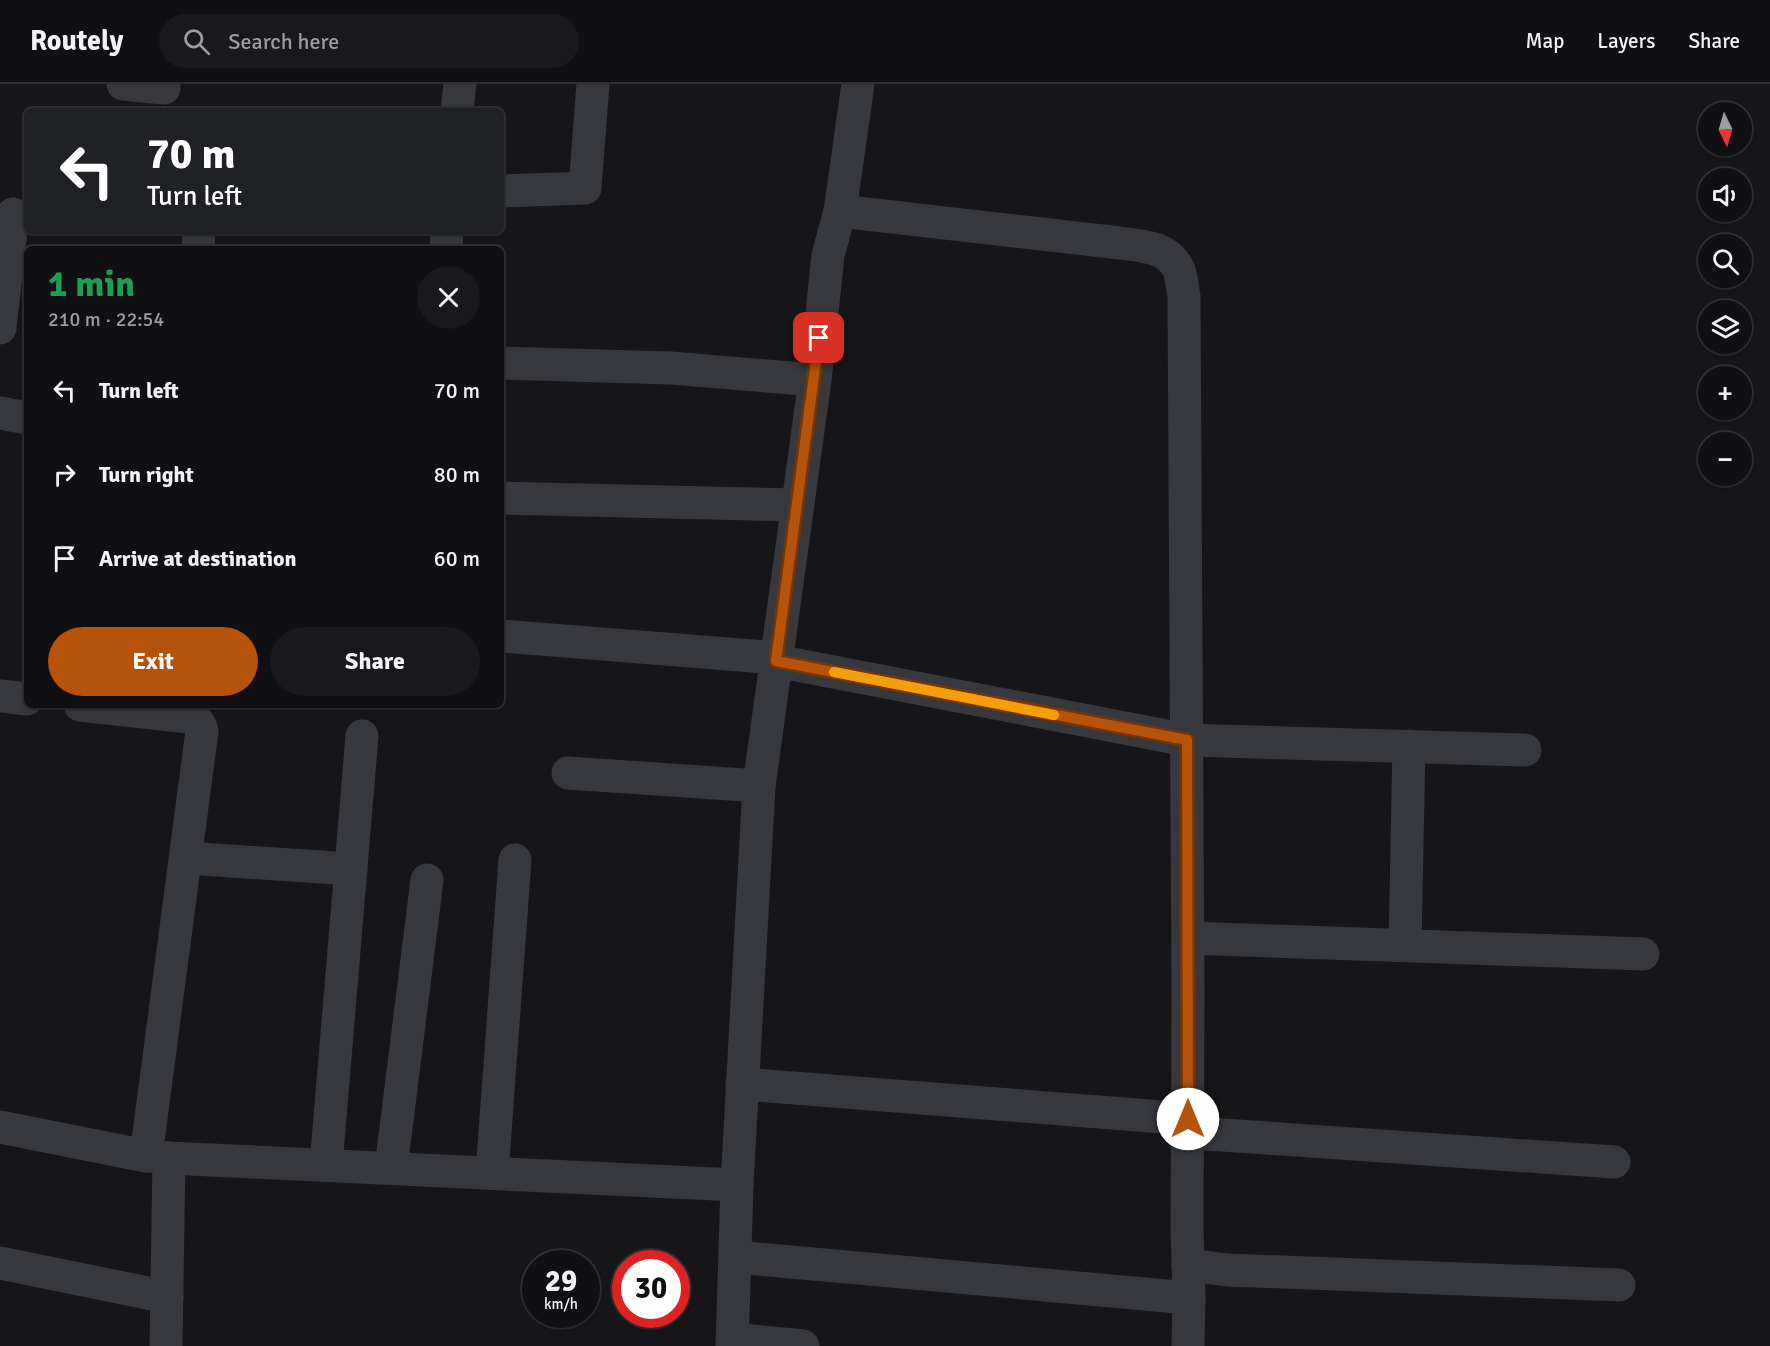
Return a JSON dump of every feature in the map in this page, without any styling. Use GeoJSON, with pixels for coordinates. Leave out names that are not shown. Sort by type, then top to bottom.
{"type":"FeatureCollection","features":[{"type":"Feature","properties":{"kind":"street"},"geometry":{"type":"LineString","coordinates":[[123,84],[164,88]]}},
{"type":"Feature","properties":{"kind":"street"},"geometry":{"type":"LineString","coordinates":[[457,108],[460,84]]}},
{"type":"Feature","properties":{"kind":"street"},"geometry":{"type":"LineString","coordinates":[[504,191],[585,188],[593,84]]}},
{"type":"Feature","properties":{"kind":"street"},"geometry":{"type":"LineString","coordinates":[[803,1346],[732,1342],[737,1185],[759,786],[815,380],[828,255],[840,211],[858,84]]}},
{"type":"Feature","properties":{"kind":"street"},"geometry":{"type":"LineString","coordinates":[[840,211],[1152,248],[1168,254],[1179,269],[1184,296],[1188,1346]]}},
{"type":"Feature","properties":{"kind":"street"},"geometry":{"type":"LineString","coordinates":[[0,328],[13,214]]}},
{"type":"Feature","properties":{"kind":"street"},"geometry":{"type":"LineString","coordinates":[[504,363],[671,368],[815,380]]}},
{"type":"Feature","properties":{"kind":"street"},"geometry":{"type":"LineString","coordinates":[[0,413],[24,417]]}},
{"type":"Feature","properties":{"kind":"street"},"geometry":{"type":"LineString","coordinates":[[504,498],[797,505]]}},
{"type":"Feature","properties":{"kind":"street"},"geometry":{"type":"LineString","coordinates":[[504,636],[765,657],[776,661],[1187,740],[1525,750]]}},
{"type":"Feature","properties":{"kind":"street"},"geometry":{"type":"LineString","coordinates":[[0,696],[24,699]]}},
{"type":"Feature","properties":{"kind":"street"},"geometry":{"type":"LineString","coordinates":[[107,708],[189,717],[197,720],[201,725],[202,741],[186,858],[157,1157],[167,1297],[166,1346]]}},
{"type":"Feature","properties":{"kind":"street"},"geometry":{"type":"LineString","coordinates":[[326,1165],[362,736]]}},
{"type":"Feature","properties":{"kind":"street"},"geometry":{"type":"LineString","coordinates":[[1405,945],[1409,746]]}},
{"type":"Feature","properties":{"kind":"street"},"geometry":{"type":"LineString","coordinates":[[568,772],[759,786]]}},
{"type":"Feature","properties":{"kind":"street"},"geometry":{"type":"LineString","coordinates":[[186,858],[351,869]]}},
{"type":"Feature","properties":{"kind":"street"},"geometry":{"type":"LineString","coordinates":[[492,1173],[514,860]]}},
{"type":"Feature","properties":{"kind":"street"},"geometry":{"type":"LineString","coordinates":[[391,1168],[427,880]]}},
{"type":"Feature","properties":{"kind":"street"},"geometry":{"type":"LineString","coordinates":[[1188,938],[1643,954]]}},
{"type":"Feature","properties":{"kind":"street"},"geometry":{"type":"LineString","coordinates":[[742,1084],[1188,1119]]}},
{"type":"Feature","properties":{"kind":"street"},"geometry":{"type":"LineString","coordinates":[[1188,1119],[1194,1133],[1614,1162]]}},
{"type":"Feature","properties":{"kind":"street"},"geometry":{"type":"LineString","coordinates":[[0,1127],[157,1157],[737,1185]]}},
{"type":"Feature","properties":{"kind":"street"},"geometry":{"type":"LineString","coordinates":[[735,1257],[1189,1298]]}},
{"type":"Feature","properties":{"kind":"street"},"geometry":{"type":"LineString","coordinates":[[0,1263],[167,1297]]}},
{"type":"Feature","properties":{"kind":"street"},"geometry":{"type":"LineString","coordinates":[[1188,1265],[1228,1270],[1620,1285]]}},
{"type":"Feature","properties":{"kind":"slow traffic"},"geometry":{"type":"LineString","coordinates":[[834,672],[1054,715]]}},
{"type":"Feature","properties":{"kind":"route"},"geometry":{"type":"LineString","coordinates":[[819,338],[776,661],[1187,740],[1188,1119]]}}]}
